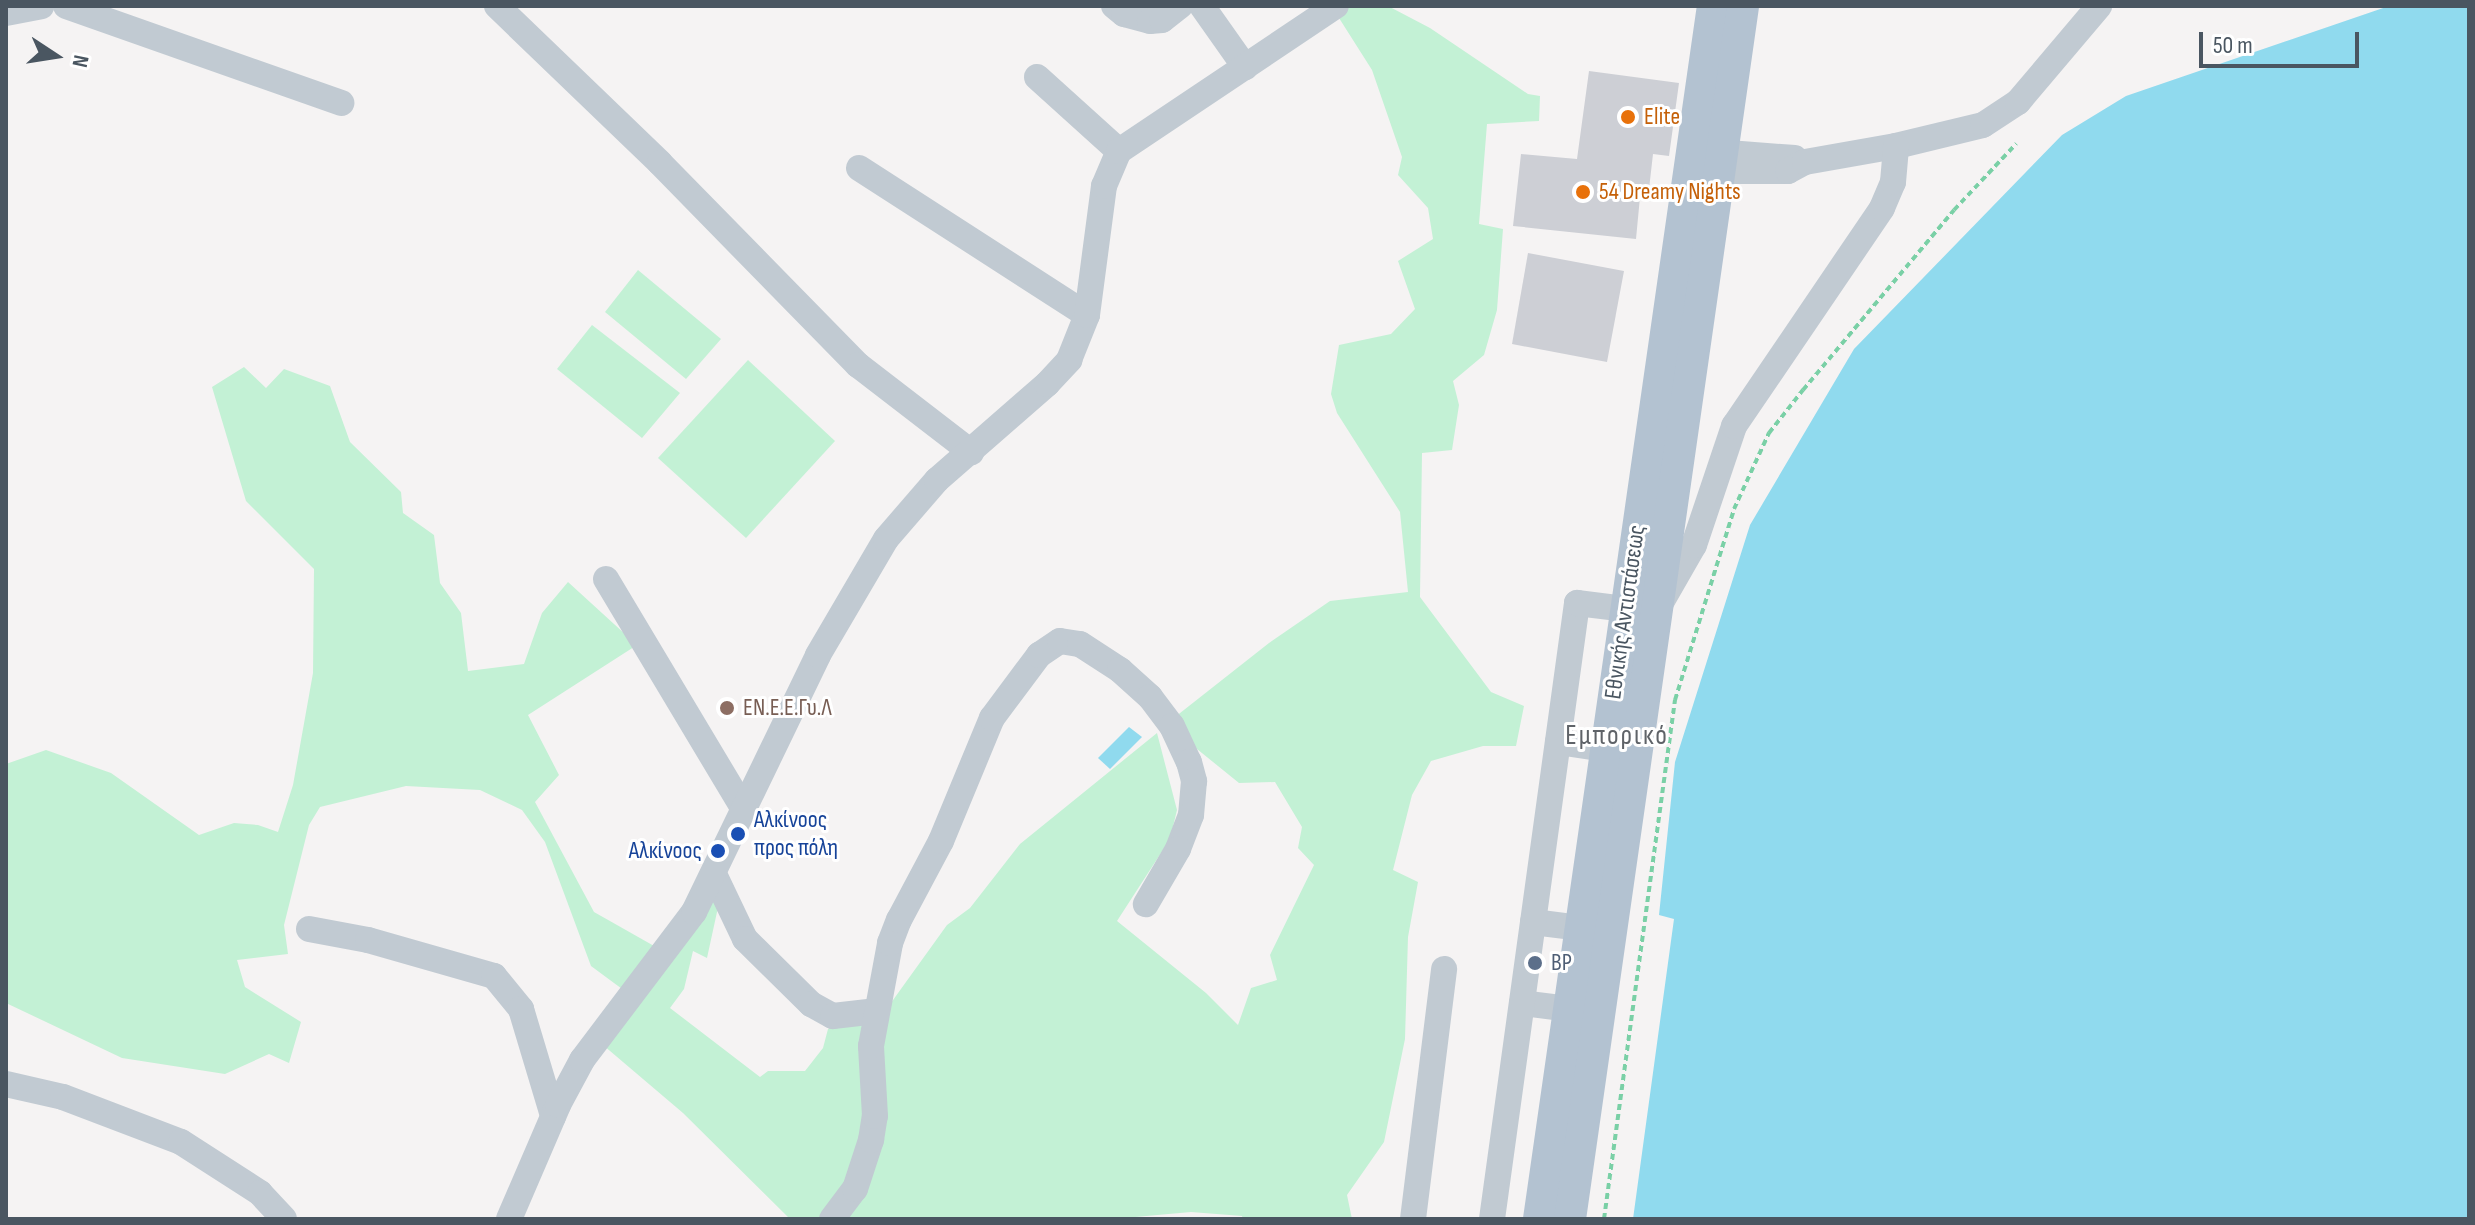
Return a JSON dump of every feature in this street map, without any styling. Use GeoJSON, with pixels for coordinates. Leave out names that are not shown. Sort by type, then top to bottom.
{"type":"FeatureCollection","features":[{"type":"Feature","properties":{"kind":"main road","name":"Εθνικής Αντιστάσεως"},"geometry":{"type":"LineString","coordinates":[[1570,1219],[1640,611],[1704,161],[1713,6]]}},
{"type":"Feature","properties":{"kind":"main road","name":"Εθνικής Αντιστάσεως"},"geometry":{"type":"LineString","coordinates":[[1704,161],[1743,6]]}},
{"type":"Feature","properties":{"kind":"main road","name":"Εθνικής Αντιστάσεως"},"geometry":{"type":"LineString","coordinates":[[1539,1219],[1606,749],[1640,611]]}},
{"type":"Feature","properties":{"kind":"street"},"geometry":{"type":"LineString","coordinates":[[6,13],[41,6]]}},
{"type":"Feature","properties":{"kind":"street"},"geometry":{"type":"LineString","coordinates":[[66,6],[341,103]]}},
{"type":"Feature","properties":{"kind":"street"},"geometry":{"type":"LineString","coordinates":[[497,6],[660,163],[858,365],[971,452]]}},
{"type":"Feature","properties":{"kind":"street"},"geometry":{"type":"LineString","coordinates":[[1114,6],[1124,14],[1150,21],[1162,20],[1180,6]]}},
{"type":"Feature","properties":{"kind":"street"},"geometry":{"type":"LineString","coordinates":[[1202,6],[1245,67]]}},
{"type":"Feature","properties":{"kind":"street"},"geometry":{"type":"LineString","coordinates":[[509,1219],[553,1116],[582,1060],[694,912],[818,655],[864,573],[916,501],[1047,384],[1069,360],[1087,315],[1104,186],[1119,151],[1336,6]]}},
{"type":"Feature","properties":{"kind":"street"},"geometry":{"type":"LineString","coordinates":[[1704,161],[1788,156],[1805,162],[1896,146],[1983,125],[2006,113],[2099,6]]}},
{"type":"Feature","properties":{"kind":"street"},"geometry":{"type":"LineString","coordinates":[[1037,77],[1119,151]]}},
{"type":"Feature","properties":{"kind":"street"},"geometry":{"type":"LineString","coordinates":[[1492,1219],[1577,603],[1640,611],[1694,545],[1734,426],[1882,208],[1893,182],[1896,146]]}},
{"type":"Feature","properties":{"kind":"street"},"geometry":{"type":"LineString","coordinates":[[859,168],[1087,315]]}},
{"type":"Feature","properties":{"kind":"street"},"geometry":{"type":"LineString","coordinates":[[606,579],[745,811]]}},
{"type":"Feature","properties":{"kind":"street"},"geometry":{"type":"LineString","coordinates":[[832,1219],[855,1189],[871,1140],[875,1116],[871,1046],[899,920],[941,841],[992,718],[1039,655],[1060,641],[1080,644],[1131,679],[1162,710],[1184,745],[1194,790],[1191,815],[1178,849],[1146,904]]}},
{"type":"Feature","properties":{"kind":"street"},"geometry":{"type":"LineString","coordinates":[[1558,742],[1606,749]]}},
{"type":"Feature","properties":{"kind":"street"},"geometry":{"type":"LineString","coordinates":[[714,874],[745,939],[811,1004],[833,1016],[877,1011]]}},
{"type":"Feature","properties":{"kind":"street"},"geometry":{"type":"LineString","coordinates":[[1533,922],[1580,928]]}},
{"type":"Feature","properties":{"kind":"street"},"geometry":{"type":"LineString","coordinates":[[309,929],[368,940],[494,976],[521,1009],[553,1116]]}},
{"type":"Feature","properties":{"kind":"street"},"geometry":{"type":"LineString","coordinates":[[1413,1219],[1444,969]]}},
{"type":"Feature","properties":{"kind":"street"},"geometry":{"type":"LineString","coordinates":[[1522,1003],[1569,1009]]}},
{"type":"Feature","properties":{"kind":"street"},"geometry":{"type":"LineString","coordinates":[[6,1084],[63,1097],[181,1142],[260,1193],[284,1219]]}},
{"type":"Feature","properties":{"kind":"path"},"geometry":{"type":"LineString","coordinates":[[1604,1219],[1675,700],[1734,509],[1769,433],[1954,210],[2016,144]]}},
{"type":"Feature","properties":{"kind":"green space"},"geometry":{"type":"Polygon","coordinates":[[[1346,6],[1388,6],[1430,28],[1528,94],[1540,96],[1539,121],[1487,124],[1479,224],[1503,229],[1497,310],[1484,355],[1453,381],[1459,405],[1452,450],[1422,453],[1420,597],[1491,692],[1524,706],[1516,746],[1483,746],[1431,761],[1412,795],[1393,870],[1418,882],[1408,937],[1405,1039],[1384,1142],[1347,1195],[1352,1219],[1243,1219],[1242,1216],[1191,1212],[1113,1219],[790,1219],[683,1113],[603,1045],[637,1000],[591,966],[545,842],[522,810],[480,790],[406,786],[320,807],[309,825],[284,925],[288,954],[237,960],[245,987],[301,1022],[289,1063],[269,1054],[225,1074],[122,1058],[6,1003],[6,764],[46,750],[111,773],[199,835],[234,823],[258,825],[278,832],[293,785],[313,673],[314,569],[246,501],[212,387],[244,367],[266,388],[284,369],[330,386],[350,442],[401,492],[403,513],[434,535],[440,583],[461,613],[468,671],[524,664],[542,613],[568,582],[637,645],[528,715],[559,775],[535,802],[594,912],[670,955],[715,889],[723,903],[717,912],[707,958],[693,951],[684,989],[670,1008],[760,1077],[768,1071],[805,1071],[823,1048],[828,1029],[862,1005],[888,1007],[947,925],[970,908],[1020,844],[1157,733],[1177,810],[1170,839],[1117,921],[1206,993],[1238,1025],[1251,988],[1277,980],[1270,955],[1314,865],[1298,848],[1302,827],[1275,782],[1239,783],[1197,749],[1175,717],[1269,643],[1330,601],[1408,592],[1400,512],[1337,413],[1331,394],[1339,345],[1391,334],[1415,309],[1398,261],[1433,239],[1428,208],[1398,175],[1402,157],[1372,70],[1339,18],[1346,6]]]}},
{"type":"Feature","properties":{"kind":"green space"},"geometry":{"type":"Polygon","coordinates":[[[638,270],[721,339],[686,379],[605,312],[638,270]]]}},
{"type":"Feature","properties":{"kind":"green space"},"geometry":{"type":"Polygon","coordinates":[[[592,325],[680,393],[642,438],[557,369],[592,325]]]}},
{"type":"Feature","properties":{"kind":"green space"},"geometry":{"type":"Polygon","coordinates":[[[748,360],[835,441],[746,538],[658,458],[748,360]]]}},
{"type":"Feature","properties":{"kind":"water"},"geometry":{"type":"Polygon","coordinates":[[[2389,6],[2469,6],[2469,1219],[1633,1219],[1674,919],[1659,915],[1675,762],[1750,525],[1854,349],[2062,135],[2126,96],[2389,6]]]}},
{"type":"Feature","properties":{"kind":"water"},"geometry":{"type":"Polygon","coordinates":[[[1129,727],[1142,737],[1110,769],[1098,758],[1129,727]]]}},
{"type":"Feature","properties":{"kind":"building"},"geometry":{"type":"Polygon","coordinates":[[[1589,71],[1679,83],[1669,156],[1653,154],[1648,198],[1640,197],[1636,239],[1513,226],[1521,154],[1577,159],[1589,71]]]}},
{"type":"Feature","properties":{"kind":"building"},"geometry":{"type":"Polygon","coordinates":[[[1528,253],[1624,271],[1607,362],[1512,344],[1528,253]]]}},
{"type":"Feature","properties":{"kind":"place","name":"Elite"},"geometry":{"type":"Point","coordinates":[1628,117]}},
{"type":"Feature","properties":{"kind":"place","name":"54 Dreamy Nights"},"geometry":{"type":"Point","coordinates":[1583,192]}},
{"type":"Feature","properties":{"kind":"place","name":"ΕΝ.Ε.Ε.Γυ.Λ"},"geometry":{"type":"Point","coordinates":[727,708]}},
{"type":"Feature","properties":{"kind":"place","name":"Αλκίνοος προς πόλη"},"geometry":{"type":"Point","coordinates":[738,834]}},
{"type":"Feature","properties":{"kind":"place","name":"Αλκίνοος"},"geometry":{"type":"Point","coordinates":[718,851]}},
{"type":"Feature","properties":{"kind":"place","name":"BP"},"geometry":{"type":"Point","coordinates":[1535,963]}},
{"type":"Feature","properties":{"kind":"district","name":"Εμπορικό"},"geometry":{"type":"Point","coordinates":[1617,736]}}]}
